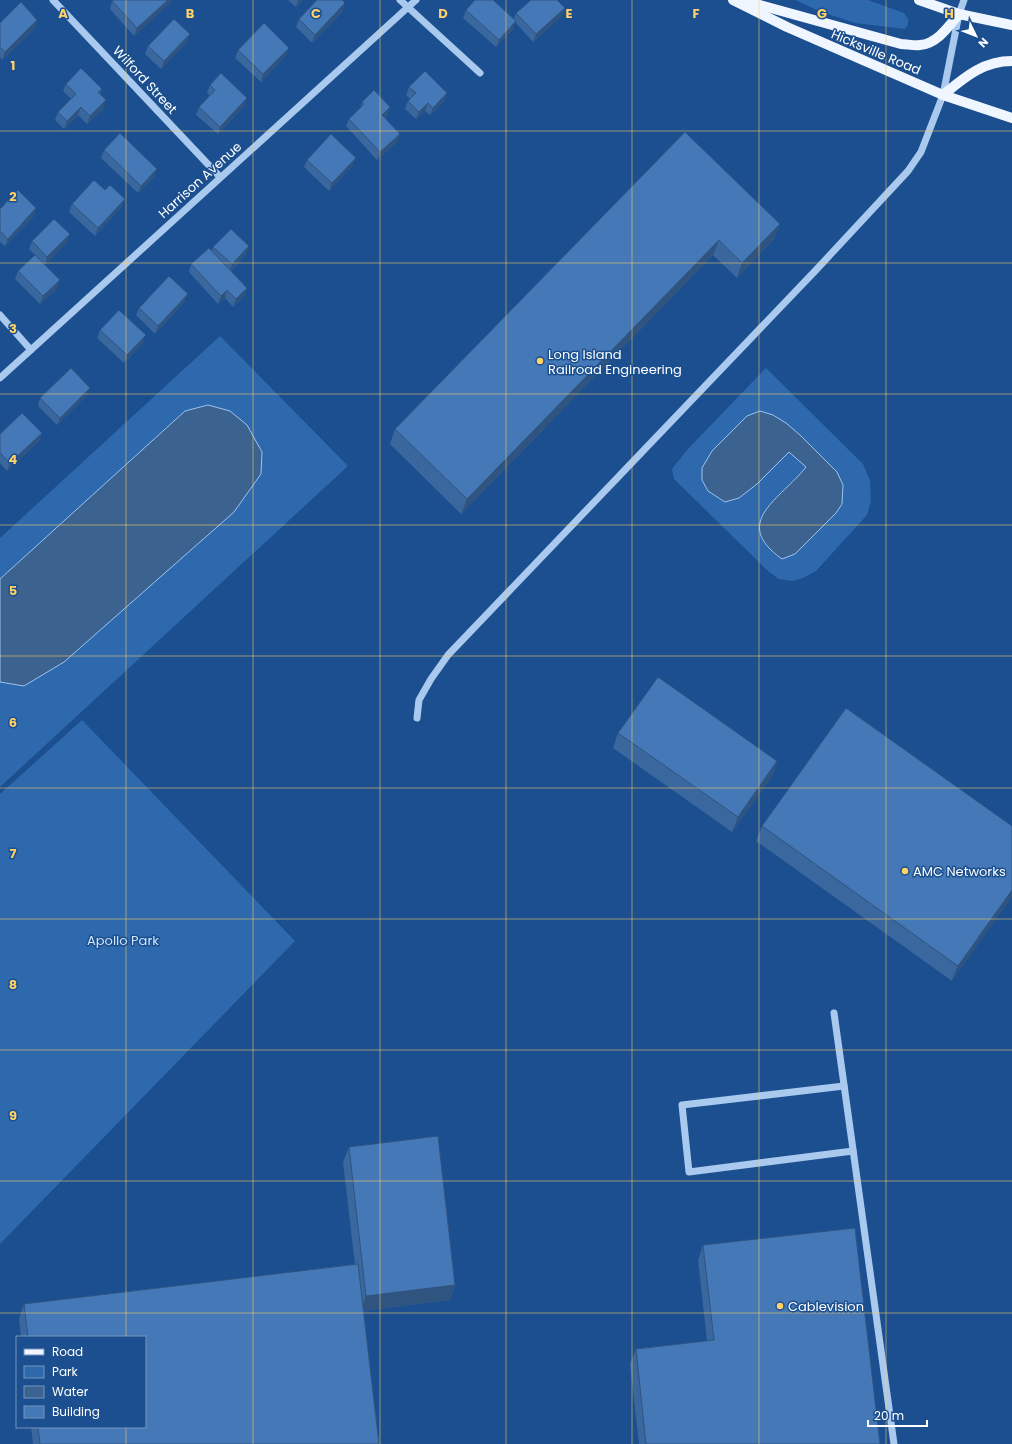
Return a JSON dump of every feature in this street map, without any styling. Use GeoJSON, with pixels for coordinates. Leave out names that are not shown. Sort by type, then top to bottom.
{"type":"FeatureCollection","features":[{"type":"Feature","properties":{"kind":"main road","name":"Hicksville Road"},"geometry":{"type":"LineString","coordinates":[[734,0],[787,27],[943,95],[1012,118]]}},
{"type":"Feature","properties":{"kind":"main road"},"geometry":{"type":"LineString","coordinates":[[741,0],[901,44],[920,46],[937,38],[959,14]]}},
{"type":"Feature","properties":{"kind":"main road"},"geometry":{"type":"LineString","coordinates":[[919,0],[959,14],[1012,25]]}},
{"type":"Feature","properties":{"kind":"main road"},"geometry":{"type":"LineString","coordinates":[[943,95],[969,74],[984,66],[1000,61],[1012,61]]}},
{"type":"Feature","properties":{"kind":"street","name":"Wilford Street"},"geometry":{"type":"LineString","coordinates":[[53,0],[220,177]]}},
{"type":"Feature","properties":{"kind":"street"},"geometry":{"type":"LineString","coordinates":[[400,0],[480,73]]}},
{"type":"Feature","properties":{"kind":"street","name":"Harrison Avenue"},"geometry":{"type":"LineString","coordinates":[[0,378],[416,0]]}},
{"type":"Feature","properties":{"kind":"street"},"geometry":{"type":"LineString","coordinates":[[417,718],[419,700],[431,679],[448,655],[816,270],[908,171],[921,152],[943,95],[959,14],[964,0]]}},
{"type":"Feature","properties":{"kind":"street"},"geometry":{"type":"LineString","coordinates":[[0,315],[31,350]]}},
{"type":"Feature","properties":{"kind":"street"},"geometry":{"type":"LineString","coordinates":[[834,1013],[894,1444]]}},
{"type":"Feature","properties":{"kind":"street"},"geometry":{"type":"LineString","coordinates":[[844,1086],[682,1105],[689,1172],[853,1151]]}},
{"type":"Feature","properties":{"kind":"green space"},"geometry":{"type":"Polygon","coordinates":[[[795,0],[868,0],[904,13],[908,19],[908,25],[905,29],[855,23],[819,11],[795,0]]]}},
{"type":"Feature","properties":{"kind":"green space"},"geometry":{"type":"Polygon","coordinates":[[[220,336],[348,466],[0,787],[0,682],[24,686],[185,411],[0,579],[0,538],[220,336]]]}},
{"type":"Feature","properties":{"kind":"green space"},"geometry":{"type":"Polygon","coordinates":[[[766,368],[863,464],[870,481],[871,501],[867,515],[816,571],[803,578],[792,581],[779,579],[769,572],[674,479],[672,469],[687,450],[766,368]]]}},
{"type":"Feature","properties":{"kind":"green space","name":"Apollo Park"},"geometry":{"type":"Polygon","coordinates":[[[82,720],[295,941],[0,1244],[0,794],[82,720]]]}},
{"type":"Feature","properties":{"kind":"water"},"geometry":{"type":"Polygon","coordinates":[[[208,405],[230,411],[247,425],[262,452],[261,474],[234,512],[64,662],[24,686],[0,682],[0,579],[185,411],[208,405]]]}},
{"type":"Feature","properties":{"kind":"water"},"geometry":{"type":"Polygon","coordinates":[[[760,411],[773,415],[786,423],[800,435],[837,472],[843,485],[842,504],[836,513],[795,554],[782,559],[767,546],[760,534],[760,522],[765,511],[774,500],[806,467],[789,452],[757,484],[739,498],[725,502],[708,491],[702,480],[702,468],[712,451],[747,416],[760,411]]]}},
{"type":"Feature","properties":{"kind":"building"},"geometry":{"type":"Polygon","coordinates":[[[168,0],[137,28],[112,1],[168,0]]]}},
{"type":"Feature","properties":{"kind":"building"},"geometry":{"type":"Polygon","coordinates":[[[317,0],[342,0],[345,3],[315,35],[299,19],[317,0]]]}},
{"type":"Feature","properties":{"kind":"building"},"geometry":{"type":"Polygon","coordinates":[[[475,0],[493,0],[516,21],[499,40],[466,10],[475,0]]]}},
{"type":"Feature","properties":{"kind":"building"},"geometry":{"type":"Polygon","coordinates":[[[531,0],[557,0],[565,8],[536,34],[516,13],[531,0]]]}},
{"type":"Feature","properties":{"kind":"building"},"geometry":{"type":"Polygon","coordinates":[[[21,2],[37,20],[5,52],[0,47],[0,23],[21,2]]]}},
{"type":"Feature","properties":{"kind":"building"},"geometry":{"type":"Polygon","coordinates":[[[174,19],[190,34],[164,61],[148,46],[174,19]]]}},
{"type":"Feature","properties":{"kind":"building"},"geometry":{"type":"Polygon","coordinates":[[[264,23],[289,48],[263,74],[238,50],[264,23]]]}},
{"type":"Feature","properties":{"kind":"building"},"geometry":{"type":"Polygon","coordinates":[[[81,68],[102,89],[98,92],[106,100],[90,116],[81,107],[67,121],[58,112],[76,94],[66,84],[81,68]]]}},
{"type":"Feature","properties":{"kind":"building"},"geometry":{"type":"Polygon","coordinates":[[[425,71],[447,93],[433,108],[428,103],[419,112],[408,101],[416,93],[409,87],[425,71]]]}},
{"type":"Feature","properties":{"kind":"building"},"geometry":{"type":"Polygon","coordinates":[[[221,73],[247,98],[220,127],[199,107],[215,90],[210,85],[221,73]]]}},
{"type":"Feature","properties":{"kind":"building"},"geometry":{"type":"Polygon","coordinates":[[[374,90],[390,107],[382,115],[400,134],[380,152],[349,119],[364,104],[362,102],[374,90]]]}},
{"type":"Feature","properties":{"kind":"building","name":"Long Island Railroad Engineering"},"geometry":{"type":"Polygon","coordinates":[[[685,132],[780,224],[742,263],[719,240],[467,499],[395,429],[685,132]]]}},
{"type":"Feature","properties":{"kind":"building"},"geometry":{"type":"Polygon","coordinates":[[[120,133],[157,169],[141,186],[104,150],[120,133]]]}},
{"type":"Feature","properties":{"kind":"building"},"geometry":{"type":"Polygon","coordinates":[[[331,134],[356,158],[332,183],[307,160],[331,134]]]}},
{"type":"Feature","properties":{"kind":"building"},"geometry":{"type":"Polygon","coordinates":[[[94,180],[105,190],[110,185],[125,199],[98,228],[72,204],[94,180]]]}},
{"type":"Feature","properties":{"kind":"building"},"geometry":{"type":"Polygon","coordinates":[[[18,190],[36,208],[8,239],[0,231],[0,209],[18,190]]]}},
{"type":"Feature","properties":{"kind":"building"},"geometry":{"type":"Polygon","coordinates":[[[54,219],[70,234],[47,257],[32,241],[54,219]]]}},
{"type":"Feature","properties":{"kind":"building"},"geometry":{"type":"Polygon","coordinates":[[[231,229],[249,246],[232,264],[213,247],[231,229]]]}},
{"type":"Feature","properties":{"kind":"building"},"geometry":{"type":"Polygon","coordinates":[[[209,248],[247,288],[236,299],[227,290],[221,296],[191,264],[209,248]]]}},
{"type":"Feature","properties":{"kind":"building"},"geometry":{"type":"Polygon","coordinates":[[[35,255],[60,280],[43,296],[18,271],[35,255]]]}},
{"type":"Feature","properties":{"kind":"building"},"geometry":{"type":"Polygon","coordinates":[[[169,276],[188,294],[158,326],[139,308],[169,276]]]}},
{"type":"Feature","properties":{"kind":"building"},"geometry":{"type":"Polygon","coordinates":[[[119,310],[146,335],[127,355],[100,330],[119,310]]]}},
{"type":"Feature","properties":{"kind":"building"},"geometry":{"type":"Polygon","coordinates":[[[71,368],[90,388],[60,418],[40,398],[71,368]]]}},
{"type":"Feature","properties":{"kind":"building"},"geometry":{"type":"Polygon","coordinates":[[[22,413],[42,433],[10,463],[0,453],[0,434],[22,413]]]}},
{"type":"Feature","properties":{"kind":"building"},"geometry":{"type":"Polygon","coordinates":[[[658,677],[777,761],[738,817],[618,733],[658,677]]]}},
{"type":"Feature","properties":{"kind":"building","name":"AMC Networks"},"geometry":{"type":"Polygon","coordinates":[[[846,708],[1012,826],[1012,890],[958,966],[762,826],[846,708]]]}},
{"type":"Feature","properties":{"kind":"building"},"geometry":{"type":"Polygon","coordinates":[[[438,1136],[455,1285],[366,1296],[349,1147],[438,1136]]]}},
{"type":"Feature","properties":{"kind":"building","name":"Cablevision"},"geometry":{"type":"Polygon","coordinates":[[[855,1228],[880,1444],[646,1444],[636,1349],[714,1340],[703,1245],[855,1228]]]}},
{"type":"Feature","properties":{"kind":"building"},"geometry":{"type":"Polygon","coordinates":[[[358,1264],[379,1444],[40,1444],[38,1428],[146,1428],[146,1336],[28,1336],[24,1304],[358,1264]]]}},
{"type":"Feature","properties":{"kind":"place","name":"Long Island Railroad Engineering"},"geometry":{"type":"Point","coordinates":[540,361]}},
{"type":"Feature","properties":{"kind":"place","name":"AMC Networks"},"geometry":{"type":"Point","coordinates":[905,871]}},
{"type":"Feature","properties":{"kind":"place","name":"Cablevision"},"geometry":{"type":"Point","coordinates":[780,1306]}}]}
